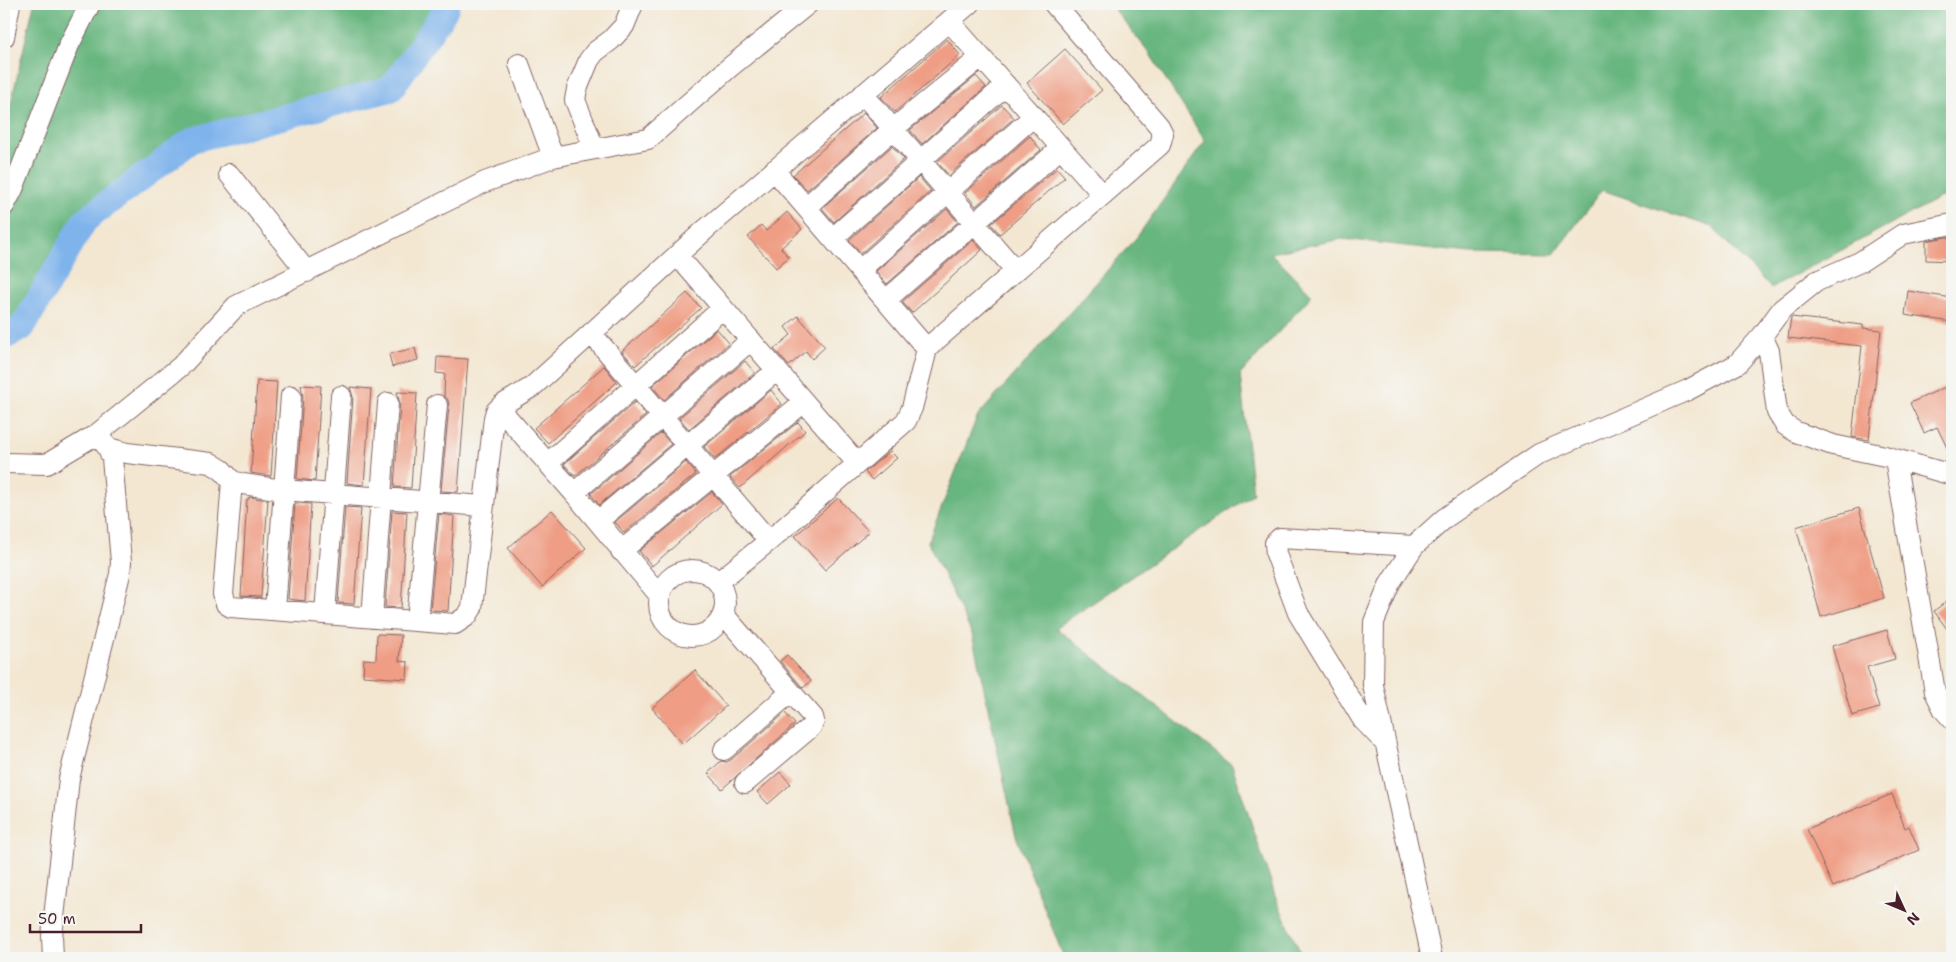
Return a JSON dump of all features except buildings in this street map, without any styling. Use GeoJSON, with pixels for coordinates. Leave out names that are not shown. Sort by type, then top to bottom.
{"type":"FeatureCollection","features":[{"type":"Feature","properties":{"kind":"street"},"geometry":{"type":"LineString","coordinates":[[4,37],[10,4]]}},
{"type":"Feature","properties":{"kind":"street"},"geometry":{"type":"LineString","coordinates":[[4,206],[13,189],[69,45],[90,4]]}},
{"type":"Feature","properties":{"kind":"street"},"geometry":{"type":"LineString","coordinates":[[594,148],[575,100],[577,89],[589,60],[595,52],[611,40],[624,26],[633,4]]}},
{"type":"Feature","properties":{"kind":"street"},"geometry":{"type":"LineString","coordinates":[[232,481],[223,594],[226,604],[230,607],[455,624],[467,616],[472,608],[494,418],[499,408],[532,387],[677,255],[969,4]]}},
{"type":"Feature","properties":{"kind":"street"},"geometry":{"type":"LineString","coordinates":[[718,582],[906,421],[912,408],[928,348],[1160,145],[1163,134],[1159,126],[1054,4]]}},
{"type":"Feature","properties":{"kind":"street"},"geometry":{"type":"LineString","coordinates":[[4,463],[47,464],[103,441],[181,366],[236,306],[485,182],[553,157],[648,138],[803,5]]}},
{"type":"Feature","properties":{"kind":"street"},"geometry":{"type":"LineString","coordinates":[[949,21],[1103,195]]}},
{"type":"Feature","properties":{"kind":"street"},"geometry":{"type":"LineString","coordinates":[[806,207],[893,129],[981,57]]}},
{"type":"Feature","properties":{"kind":"street"},"geometry":{"type":"LineString","coordinates":[[519,64],[553,157]]}},
{"type":"Feature","properties":{"kind":"street"},"geometry":{"type":"LineString","coordinates":[[833,238],[1006,86]]}},
{"type":"Feature","properties":{"kind":"street"},"geometry":{"type":"LineString","coordinates":[[863,94],[1016,271]]}},
{"type":"Feature","properties":{"kind":"street"},"geometry":{"type":"LineString","coordinates":[[860,270],[1034,116]]}},
{"type":"Feature","properties":{"kind":"street"},"geometry":{"type":"LineString","coordinates":[[886,300],[1061,148]]}},
{"type":"Feature","properties":{"kind":"street"},"geometry":{"type":"LineString","coordinates":[[774,170],[928,348]]}},
{"type":"Feature","properties":{"kind":"street"},"geometry":{"type":"LineString","coordinates":[[229,174],[307,272]]}},
{"type":"Feature","properties":{"kind":"street"},"geometry":{"type":"LineString","coordinates":[[1432,958],[1373,685],[1374,622],[1390,583],[1414,546],[1445,518],[1539,454],[1696,385],[1737,364],[1782,310],[1816,281],[1860,262],[1903,234],[1952,224]]}},
{"type":"Feature","properties":{"kind":"street"},"geometry":{"type":"LineString","coordinates":[[677,255],[858,463]]}},
{"type":"Feature","properties":{"kind":"street"},"geometry":{"type":"LineString","coordinates":[[548,463],[723,308]]}},
{"type":"Feature","properties":{"kind":"street"},"geometry":{"type":"LineString","coordinates":[[591,333],[768,541]]}},
{"type":"Feature","properties":{"kind":"street"},"geometry":{"type":"LineString","coordinates":[[1762,336],[1769,351],[1776,412],[1785,425],[1796,432],[1832,445],[1895,459],[1952,476]]}},
{"type":"Feature","properties":{"kind":"street"},"geometry":{"type":"LineString","coordinates":[[574,493],[751,340]]}},
{"type":"Feature","properties":{"kind":"street"},"geometry":{"type":"LineString","coordinates":[[598,521],[777,370]]}},
{"type":"Feature","properties":{"kind":"street"},"geometry":{"type":"LineString","coordinates":[[275,610],[291,396]]}},
{"type":"Feature","properties":{"kind":"street"},"geometry":{"type":"LineString","coordinates":[[325,614],[341,396]]}},
{"type":"Feature","properties":{"kind":"street"},"geometry":{"type":"LineString","coordinates":[[372,618],[388,402]]}},
{"type":"Feature","properties":{"kind":"street"},"geometry":{"type":"LineString","coordinates":[[622,551],[804,402]]}},
{"type":"Feature","properties":{"kind":"street"},"geometry":{"type":"LineString","coordinates":[[417,621],[437,405]]}},
{"type":"Feature","properties":{"kind":"street"},"geometry":{"type":"LineString","coordinates":[[499,408],[598,521],[660,596]]}},
{"type":"Feature","properties":{"kind":"street"},"geometry":{"type":"LineString","coordinates":[[103,441],[127,453],[211,463],[222,470],[232,481],[283,490],[483,506]]}},
{"type":"Feature","properties":{"kind":"street"},"geometry":{"type":"LineString","coordinates":[[53,958],[52,936],[69,779],[120,574],[119,525],[112,458],[103,441]]}},
{"type":"Feature","properties":{"kind":"street"},"geometry":{"type":"LineString","coordinates":[[1895,459],[1935,692],[1944,710],[1952,719]]}},
{"type":"Feature","properties":{"kind":"street"},"geometry":{"type":"LineString","coordinates":[[1386,745],[1363,720],[1298,613],[1276,554],[1275,543],[1280,538],[1414,546]]}},
{"type":"Feature","properties":{"kind":"street"},"geometry":{"type":"LineString","coordinates":[[700,570],[718,582],[725,594],[724,615],[715,627],[702,635],[687,636],[667,625],[660,612],[660,596],[671,577],[685,571],[700,570]]}},
{"type":"Feature","properties":{"kind":"street"},"geometry":{"type":"LineString","coordinates":[[724,615],[813,717],[814,721],[811,728],[745,784]]}},
{"type":"Feature","properties":{"kind":"street"},"geometry":{"type":"LineString","coordinates":[[724,750],[791,692]]}},
{"type":"Feature","properties":{"kind":"green space"},"geometry":{"type":"Polygon","coordinates":[[[34,4],[447,4],[444,12],[391,89],[192,140],[85,220],[22,328],[4,343],[4,133],[34,4]]]}},
{"type":"Feature","properties":{"kind":"green space"},"geometry":{"type":"Polygon","coordinates":[[[1110,4],[1952,4],[1952,197],[1941,197],[1771,288],[1712,227],[1602,190],[1554,254],[1470,253],[1342,239],[1271,253],[1312,295],[1240,375],[1253,494],[1056,628],[1232,765],[1277,901],[1303,958],[1064,958],[1016,836],[972,634],[928,542],[977,417],[1137,237],[1205,141],[1148,51],[1110,4]]]}},
{"type":"Feature","properties":{"kind":"waterway"},"geometry":{"type":"LineString","coordinates":[[4,337],[22,328],[85,220],[192,140],[391,89],[444,12],[447,4]]}}]}
